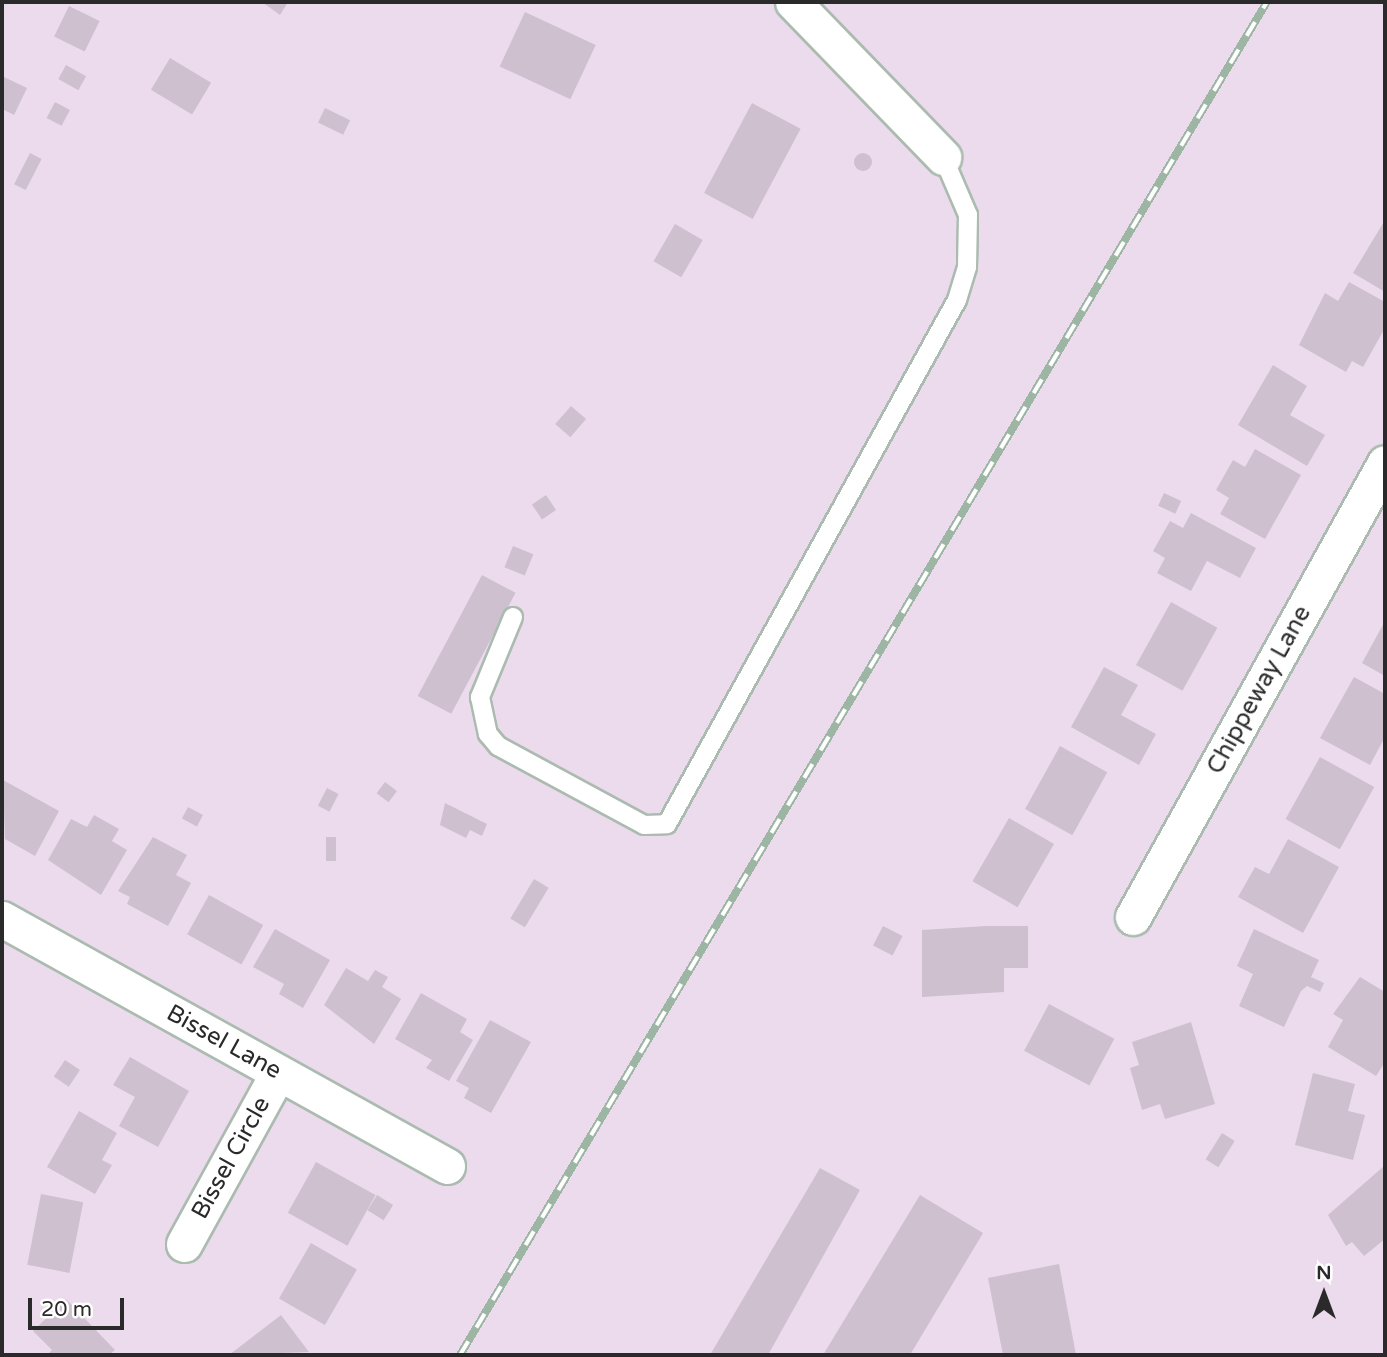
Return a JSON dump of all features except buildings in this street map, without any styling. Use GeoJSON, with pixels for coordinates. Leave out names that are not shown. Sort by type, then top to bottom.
{"type":"FeatureCollection","features":[{"type":"Feature","properties":{"kind":"street"},"geometry":{"type":"LineString","coordinates":[[793,2],[943,157]]}},
{"type":"Feature","properties":{"kind":"street","name":"Chippeway Lane"},"geometry":{"type":"LineString","coordinates":[[1133,917],[1385,463]]}},
{"type":"Feature","properties":{"kind":"street","name":"Bissel Lane"},"geometry":{"type":"LineString","coordinates":[[2,919],[447,1166]]}},
{"type":"Feature","properties":{"kind":"street","name":"Bissel Circle"},"geometry":{"type":"LineString","coordinates":[[184,1244],[278,1073]]}},
{"type":"Feature","properties":{"kind":"lane"},"geometry":{"type":"LineString","coordinates":[[513,617],[480,697],[488,734],[498,746],[644,825],[667,824],[957,300],[967,267],[968,215],[943,157]]}},
{"type":"Feature","properties":{"kind":"railway"},"geometry":{"type":"LineString","coordinates":[[460,1355],[1267,2]]}}]}
